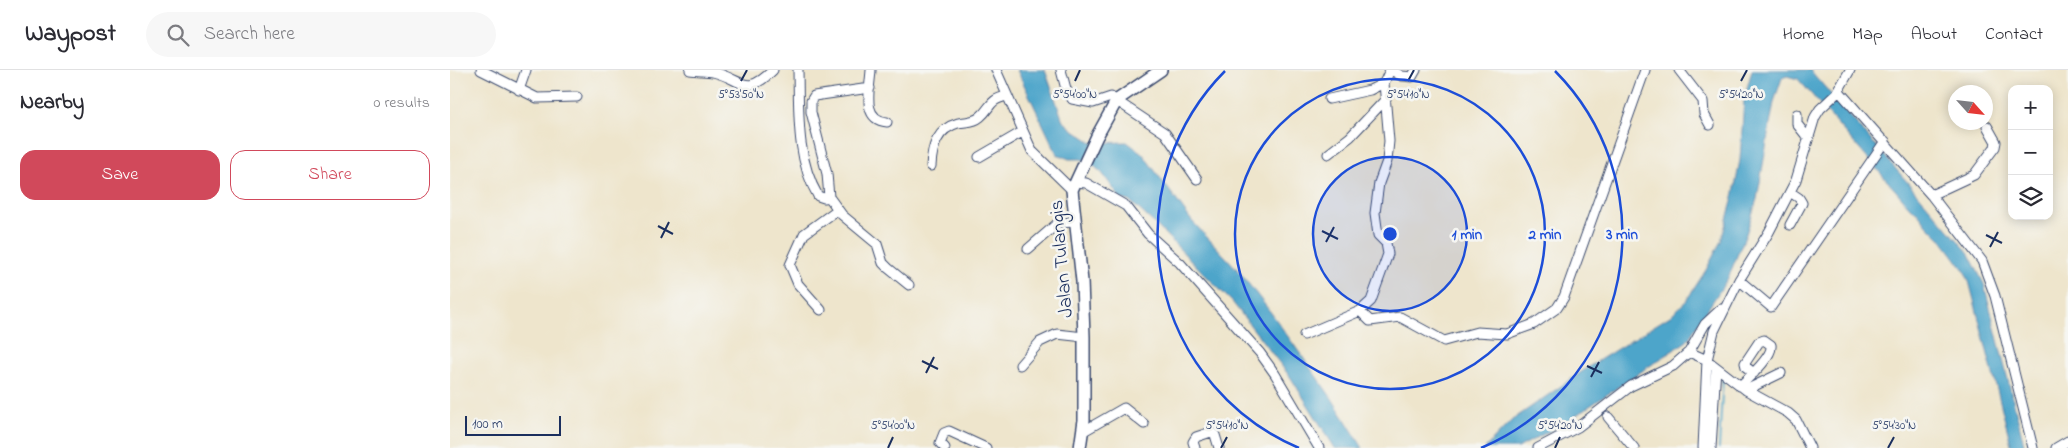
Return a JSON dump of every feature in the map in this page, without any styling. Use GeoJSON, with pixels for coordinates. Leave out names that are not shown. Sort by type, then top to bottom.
{"type":"FeatureCollection","features":[{"type":"Feature","properties":{"kind":"main road","name":"Jalan Tulangis"},"geometry":{"type":"LineString","coordinates":[[1080,448],[1084,337],[1082,281],[1074,222],[1074,186],[1097,136],[1117,100],[1161,70]]}},
{"type":"Feature","properties":{"kind":"street"},"geometry":{"type":"LineString","coordinates":[[481,70],[537,98],[577,97]]}},
{"type":"Feature","properties":{"kind":"street"},"geometry":{"type":"LineString","coordinates":[[519,90],[526,70]]}},
{"type":"Feature","properties":{"kind":"street"},"geometry":{"type":"LineString","coordinates":[[690,70],[715,72],[737,84],[751,86],[759,83],[773,70]]}},
{"type":"Feature","properties":{"kind":"street"},"geometry":{"type":"LineString","coordinates":[[798,70],[803,158],[811,184],[818,196],[824,198],[829,196]]}},
{"type":"Feature","properties":{"kind":"street"},"geometry":{"type":"LineString","coordinates":[[871,70],[871,115],[880,121],[887,122]]}},
{"type":"Feature","properties":{"kind":"street"},"geometry":{"type":"LineString","coordinates":[[996,70],[1032,151],[1074,186],[1086,183],[1126,206],[1148,234],[1180,263],[1265,360],[1319,448]]}},
{"type":"Feature","properties":{"kind":"street"},"geometry":{"type":"LineString","coordinates":[[1061,70],[1066,89],[1072,99],[1093,103],[1107,98],[1117,100],[1132,113],[1165,133],[1197,179]]}},
{"type":"Feature","properties":{"kind":"street"},"geometry":{"type":"LineString","coordinates":[[1330,99],[1370,90],[1384,83],[1391,70],[1412,77],[1416,70]]}},
{"type":"Feature","properties":{"kind":"street"},"geometry":{"type":"LineString","coordinates":[[1360,311],[1370,321],[1404,318],[1444,341],[1478,332],[1507,334],[1534,324],[1557,308],[1564,298],[1645,70]]}},
{"type":"Feature","properties":{"kind":"street"},"geometry":{"type":"LineString","coordinates":[[1679,70],[1703,100],[1704,114],[1710,126]]}},
{"type":"Feature","properties":{"kind":"street"},"geometry":{"type":"LineString","coordinates":[[1703,448],[1707,360],[1714,331],[1739,280],[1769,232],[1790,192],[1801,168],[1808,138],[1820,109],[1838,92],[1850,70]]}},
{"type":"Feature","properties":{"kind":"street"},"geometry":{"type":"LineString","coordinates":[[1304,335],[1360,311],[1371,301],[1388,254],[1386,243],[1378,235],[1375,219],[1379,183],[1387,161],[1389,140],[1384,83]]}},
{"type":"Feature","properties":{"kind":"street"},"geometry":{"type":"LineString","coordinates":[[870,88],[815,96],[812,99],[814,130],[827,174],[829,196],[837,210],[874,242],[879,248],[883,263],[910,284]]}},
{"type":"Feature","properties":{"kind":"street"},"geometry":{"type":"LineString","coordinates":[[1838,92],[1931,195],[1977,252],[1996,296],[2033,448]]}},
{"type":"Feature","properties":{"kind":"street"},"geometry":{"type":"LineString","coordinates":[[931,166],[933,144],[939,136],[949,127],[958,123],[972,122],[981,116],[992,101],[1007,96]]}},
{"type":"Feature","properties":{"kind":"street"},"geometry":{"type":"LineString","coordinates":[[1328,154],[1350,137],[1386,99]]}},
{"type":"Feature","properties":{"kind":"street"},"geometry":{"type":"LineString","coordinates":[[1797,114],[1798,124],[1808,138]]}},
{"type":"Feature","properties":{"kind":"street"},"geometry":{"type":"LineString","coordinates":[[1931,195],[1974,174],[1978,170],[1996,142],[1988,130]]}},
{"type":"Feature","properties":{"kind":"street"},"geometry":{"type":"LineString","coordinates":[[979,157],[1022,132]]}},
{"type":"Feature","properties":{"kind":"street"},"geometry":{"type":"LineString","coordinates":[[1739,280],[1771,307],[1883,144]]}},
{"type":"Feature","properties":{"kind":"street"},"geometry":{"type":"LineString","coordinates":[[1790,192],[1802,202],[1790,225]]}},
{"type":"Feature","properties":{"kind":"street"},"geometry":{"type":"LineString","coordinates":[[821,310],[798,284],[790,270],[790,265],[804,234],[837,210]]}},
{"type":"Feature","properties":{"kind":"street"},"geometry":{"type":"LineString","coordinates":[[1028,249],[1058,223],[1074,222]]}},
{"type":"Feature","properties":{"kind":"street"},"geometry":{"type":"LineString","coordinates":[[1538,448],[1568,434],[1631,386],[1673,366],[1689,352],[1705,324],[1725,306]]}},
{"type":"Feature","properties":{"kind":"street"},"geometry":{"type":"LineString","coordinates":[[1020,365],[1031,351],[1048,338],[1064,334],[1084,337]]}},
{"type":"Feature","properties":{"kind":"street"},"geometry":{"type":"LineString","coordinates":[[1689,352],[1707,360],[1743,388],[1788,413],[1796,420],[1810,448]]}},
{"type":"Feature","properties":{"kind":"street"},"geometry":{"type":"LineString","coordinates":[[1711,448],[1716,367]]}},
{"type":"Feature","properties":{"kind":"street"},"geometry":{"type":"LineString","coordinates":[[1743,388],[1754,373]]}},
{"type":"Feature","properties":{"kind":"street"},"geometry":{"type":"LineString","coordinates":[[1743,388],[1781,373]]}},
{"type":"Feature","properties":{"kind":"street"},"geometry":{"type":"LineString","coordinates":[[1082,432],[1124,408],[1144,424]]}},
{"type":"Feature","properties":{"kind":"street"},"geometry":{"type":"LineString","coordinates":[[1608,417],[1634,448]]}},
{"type":"Feature","properties":{"kind":"street"},"geometry":{"type":"LineString","coordinates":[[943,447],[944,434],[949,431],[986,448]]}},
{"type":"Feature","properties":{"kind":"street"},"geometry":{"type":"LineString","coordinates":[[1195,448],[1194,442],[1196,437],[1211,432],[1215,435],[1219,448]]}},
{"type":"Feature","properties":{"kind":"street"},"geometry":{"type":"LineString","coordinates":[[2056,448],[2068,441]]}},
{"type":"Feature","properties":{"kind":"water"},"geometry":{"type":"Polygon","coordinates":[[[1017,70],[1045,70],[1063,121],[1076,132],[1093,143],[1127,142],[1142,153],[1191,220],[1237,269],[1272,314],[1331,397],[1363,448],[1335,448],[1291,378],[1233,303],[1155,224],[1130,201],[1121,199],[1102,173],[1094,166],[1081,159],[1069,159],[1057,154],[1017,70]]]}},
{"type":"Feature","properties":{"kind":"water"},"geometry":{"type":"Polygon","coordinates":[[[1752,70],[1810,70],[1968,252],[1984,284],[2025,448],[2012,448],[1969,281],[1964,270],[1941,239],[1918,213],[1910,207],[1798,79],[1787,76],[1782,78],[1774,102],[1757,199],[1746,234],[1728,278],[1687,341],[1566,422],[1518,448],[1485,448],[1512,420],[1593,364],[1670,316],[1686,301],[1706,270],[1721,241],[1733,198],[1740,160],[1744,99],[1752,70]]]}},
{"type":"Feature","properties":{"kind":"waterway"},"geometry":{"type":"LineString","coordinates":[[1719,448],[1723,376]]}}]}
